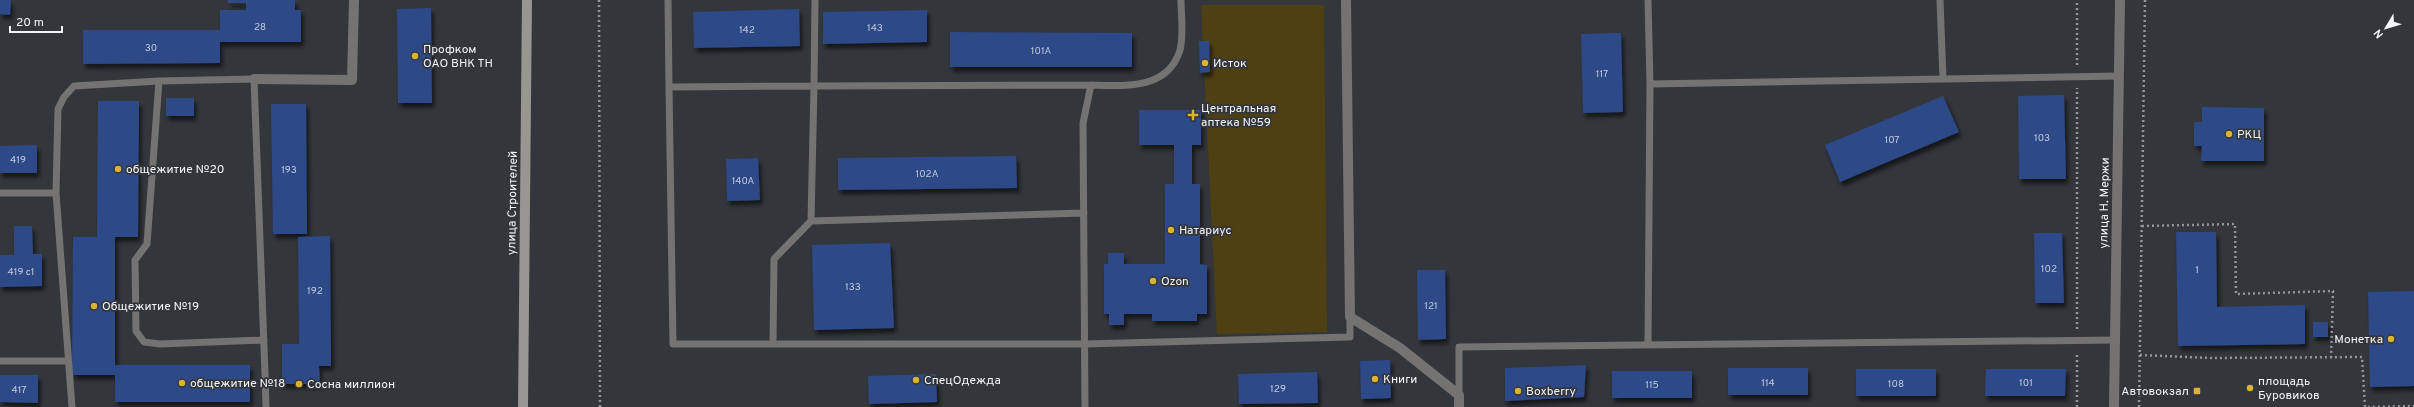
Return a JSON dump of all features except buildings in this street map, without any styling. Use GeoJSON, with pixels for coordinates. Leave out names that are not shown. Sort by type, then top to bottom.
{"type":"FeatureCollection","features":[{"type":"Feature","properties":{"kind":"main road","name":"улица Строителей"},"geometry":{"type":"LineString","coordinates":[[523,407],[527,0]]}},
{"type":"Feature","properties":{"kind":"street"},"geometry":{"type":"LineString","coordinates":[[254,79],[352,80],[354,0]]}},
{"type":"Feature","properties":{"kind":"street"},"geometry":{"type":"LineString","coordinates":[[1346,0],[1350,317],[1400,348],[1459,395],[1459,407]]}},
{"type":"Feature","properties":{"kind":"street","name":"улица Н. Мержи"},"geometry":{"type":"LineString","coordinates":[[2114,407],[2120,0]]}},
{"type":"Feature","properties":{"kind":"lane"},"geometry":{"type":"LineString","coordinates":[[668,0],[673,344],[1085,344],[1350,337],[1350,317]]}},
{"type":"Feature","properties":{"kind":"lane"},"geometry":{"type":"LineString","coordinates":[[773,344],[774,260],[811,222],[815,0]]}},
{"type":"Feature","properties":{"kind":"lane"},"geometry":{"type":"LineString","coordinates":[[669,87],[1128,86],[1151,82],[1170,70],[1180,49],[1181,0]]}},
{"type":"Feature","properties":{"kind":"lane"},"geometry":{"type":"LineString","coordinates":[[1648,0],[1650,84],[1648,344]]}},
{"type":"Feature","properties":{"kind":"lane"},"geometry":{"type":"LineString","coordinates":[[1940,0],[1943,79]]}},
{"type":"Feature","properties":{"kind":"lane"},"geometry":{"type":"LineString","coordinates":[[1650,84],[2120,76]]}},
{"type":"Feature","properties":{"kind":"lane"},"geometry":{"type":"LineString","coordinates":[[72,407],[56,193],[58,109],[74,86],[160,81],[254,79],[266,407]]}},
{"type":"Feature","properties":{"kind":"lane"},"geometry":{"type":"LineString","coordinates":[[160,81],[147,244],[135,260],[136,331],[144,342],[160,344],[264,340]]}},
{"type":"Feature","properties":{"kind":"lane"},"geometry":{"type":"LineString","coordinates":[[1085,407],[1083,123],[1091,85]]}},
{"type":"Feature","properties":{"kind":"lane"},"geometry":{"type":"LineString","coordinates":[[0,193],[56,193]]}},
{"type":"Feature","properties":{"kind":"lane"},"geometry":{"type":"LineString","coordinates":[[811,222],[1084,213]]}},
{"type":"Feature","properties":{"kind":"lane"},"geometry":{"type":"LineString","coordinates":[[1459,395],[1459,347],[2115,340]]}},
{"type":"Feature","properties":{"kind":"lane"},"geometry":{"type":"LineString","coordinates":[[0,361],[68,361]]}},
{"type":"Feature","properties":{"kind":"path"},"geometry":{"type":"LineString","coordinates":[[598,0],[600,407]]}},
{"type":"Feature","properties":{"kind":"path"},"geometry":{"type":"LineString","coordinates":[[2077,407],[2078,0]]}},
{"type":"Feature","properties":{"kind":"path"},"geometry":{"type":"LineString","coordinates":[[2139,407],[2145,0]]}},
{"type":"Feature","properties":{"kind":"path"},"geometry":{"type":"LineString","coordinates":[[2142,226],[2234,224],[2236,294],[2333,291],[2331,358]]}},
{"type":"Feature","properties":{"kind":"path"},"geometry":{"type":"LineString","coordinates":[[2140,355],[2210,358],[2362,357],[2365,407],[2414,406]]}},
{"type":"Feature","properties":{"kind":"shaded area"},"geometry":{"type":"Polygon","coordinates":[[[1201,5],[1324,5],[1327,332],[1217,334],[1201,5]]]}},
{"type":"Feature","properties":{"kind":"place","name":"Профком ОАО ВНК ТН"},"geometry":{"type":"Point","coordinates":[415,56]}},
{"type":"Feature","properties":{"kind":"place","name":"Исток"},"geometry":{"type":"Point","coordinates":[1205,63]}},
{"type":"Feature","properties":{"kind":"place","name":"Центральная аптека №59"},"geometry":{"type":"Point","coordinates":[1193,115]}},
{"type":"Feature","properties":{"kind":"place","name":"РКЦ"},"geometry":{"type":"Point","coordinates":[2229,134]}},
{"type":"Feature","properties":{"kind":"place","name":"общежитие №20"},"geometry":{"type":"Point","coordinates":[118,169]}},
{"type":"Feature","properties":{"kind":"place","name":"Натариус"},"geometry":{"type":"Point","coordinates":[1171,230]}},
{"type":"Feature","properties":{"kind":"place","name":"Ozon"},"geometry":{"type":"Point","coordinates":[1153,281]}},
{"type":"Feature","properties":{"kind":"place","name":"Общежитие №19"},"geometry":{"type":"Point","coordinates":[94,306]}},
{"type":"Feature","properties":{"kind":"place","name":"Монетка"},"geometry":{"type":"Point","coordinates":[2391,339]}},
{"type":"Feature","properties":{"kind":"place","name":"Книги"},"geometry":{"type":"Point","coordinates":[1375,379]}},
{"type":"Feature","properties":{"kind":"place","name":"СпецОдежда"},"geometry":{"type":"Point","coordinates":[916,380]}},
{"type":"Feature","properties":{"kind":"place","name":"общежитие №18"},"geometry":{"type":"Point","coordinates":[182,383]}},
{"type":"Feature","properties":{"kind":"place","name":"Сосна миллион"},"geometry":{"type":"Point","coordinates":[299,384]}},
{"type":"Feature","properties":{"kind":"place","name":"площадь Буровиков"},"geometry":{"type":"Point","coordinates":[2250,388]}},
{"type":"Feature","properties":{"kind":"place","name":"Boxberry"},"geometry":{"type":"Point","coordinates":[1518,391]}},
{"type":"Feature","properties":{"kind":"place","name":"Автовокзал"},"geometry":{"type":"Point","coordinates":[2197,391]}}]}
